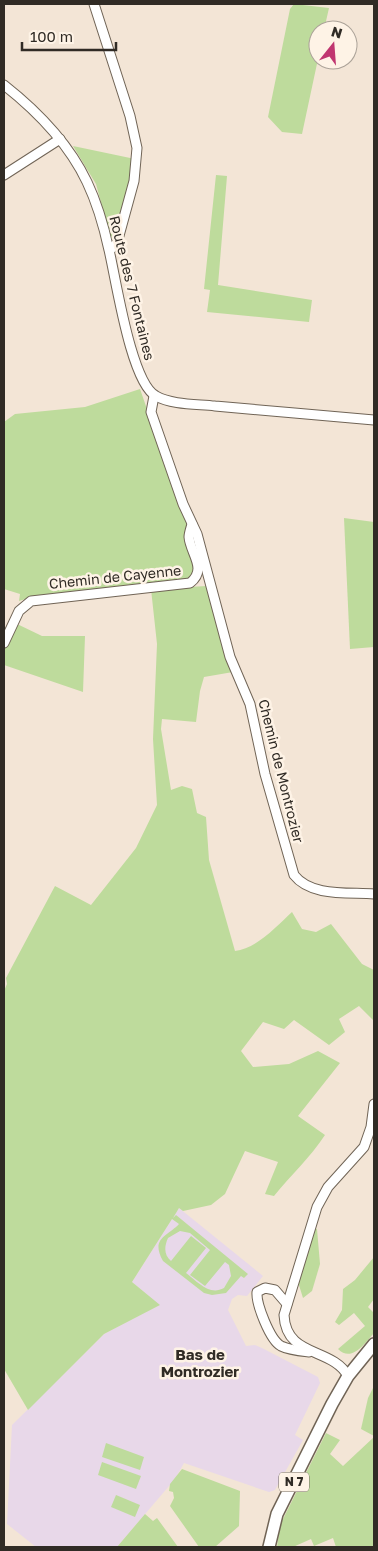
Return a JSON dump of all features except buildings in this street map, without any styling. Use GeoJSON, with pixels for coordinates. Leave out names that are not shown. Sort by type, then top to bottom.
{"type":"FeatureCollection","features":[{"type":"Feature","properties":{"kind":"main road","name":"N 7"},"geometry":{"type":"LineString","coordinates":[[269,1547],[277,1514],[348,1376],[374,1344]]}},
{"type":"Feature","properties":{"kind":"street"},"geometry":{"type":"LineString","coordinates":[[94,4],[130,116],[137,158],[134,181],[117,243],[110,250]]}},
{"type":"Feature","properties":{"kind":"street","name":"Route des 7 Fontaines"},"geometry":{"type":"LineString","coordinates":[[4,85],[36,113],[60,139],[72,155],[88,183],[110,250],[128,337],[146,386],[154,396]]}},
{"type":"Feature","properties":{"kind":"street"},"geometry":{"type":"LineString","coordinates":[[4,175],[60,139]]}},
{"type":"Feature","properties":{"kind":"street"},"geometry":{"type":"LineString","coordinates":[[154,396],[208,405],[374,420]]}},
{"type":"Feature","properties":{"kind":"street","name":"Chemin de Montrozier"},"geometry":{"type":"LineString","coordinates":[[154,396],[151,412],[183,504],[197,534],[230,657],[250,704],[265,774],[294,875],[300,882],[315,889],[374,894]]}},
{"type":"Feature","properties":{"kind":"street","name":"Chemin de Cayenne"},"geometry":{"type":"LineString","coordinates":[[4,642],[18,610],[31,601],[190,583],[195,579],[198,570],[189,538],[192,524]]}},
{"type":"Feature","properties":{"kind":"street"},"geometry":{"type":"LineString","coordinates":[[348,1376],[343,1368],[293,1340],[288,1332],[284,1314],[296,1280],[312,1220],[321,1197],[337,1176],[357,1158],[364,1147],[371,1127],[374,1104]]}},
{"type":"Feature","properties":{"kind":"street"},"geometry":{"type":"LineString","coordinates":[[296,1280],[286,1288],[276,1290],[262,1288],[256,1295],[267,1327],[275,1341],[291,1350],[312,1352]]}},
{"type":"Feature","properties":{"kind":"street"},"geometry":{"type":"LineString","coordinates":[[276,1290],[287,1304]]}},
{"type":"Feature","properties":{"kind":"shaded area"},"geometry":{"type":"Polygon","coordinates":[[[179,1208],[263,1276],[247,1296],[238,1295],[232,1299],[228,1310],[246,1346],[255,1345],[262,1348],[318,1377],[320,1383],[295,1435],[303,1440],[275,1490],[269,1492],[184,1463],[175,1479],[117,1547],[36,1547],[7,1524],[12,1425],[104,1334],[159,1305],[132,1282],[179,1208]]]}},
{"type":"Feature","properties":{"kind":"green space"},"geometry":{"type":"Polygon","coordinates":[[[294,4],[329,8],[326,20],[308,20],[308,70],[316,70],[302,134],[282,132],[268,117],[290,9],[294,4]]]}},
{"type":"Feature","properties":{"kind":"green space"},"geometry":{"type":"Polygon","coordinates":[[[73,146],[135,159],[114,241],[111,240],[96,184],[73,146]]]}},
{"type":"Feature","properties":{"kind":"green space"},"geometry":{"type":"Polygon","coordinates":[[[216,175],[227,176],[218,285],[312,300],[309,322],[207,312],[210,290],[204,289],[216,175]]]}},
{"type":"Feature","properties":{"kind":"green space"},"geometry":{"type":"Polygon","coordinates":[[[140,389],[187,524],[196,568],[190,580],[29,598],[19,601],[20,594],[4,589],[4,422],[15,414],[85,407],[140,389]]]}},
{"type":"Feature","properties":{"kind":"green space"},"geometry":{"type":"Polygon","coordinates":[[[344,518],[374,522],[374,647],[350,649],[344,518]]]}},
{"type":"Feature","properties":{"kind":"green space"},"geometry":{"type":"Polygon","coordinates":[[[207,586],[233,672],[204,677],[196,722],[162,719],[161,729],[171,790],[182,786],[192,789],[197,813],[206,817],[209,860],[235,951],[251,946],[273,930],[292,912],[302,929],[316,932],[331,924],[362,964],[374,970],[374,1021],[359,1006],[339,1019],[345,1032],[329,1045],[294,1020],[284,1029],[263,1022],[241,1051],[253,1067],[289,1064],[318,1051],[340,1063],[298,1116],[325,1135],[307,1159],[274,1196],[265,1194],[278,1162],[245,1151],[225,1194],[211,1205],[183,1211],[179,1208],[173,1218],[176,1215],[248,1274],[244,1278],[241,1276],[226,1293],[212,1295],[204,1293],[163,1261],[158,1247],[159,1242],[179,1224],[172,1219],[132,1282],[160,1305],[104,1334],[28,1410],[4,1369],[4,991],[7,984],[6,978],[55,886],[91,905],[136,848],[157,805],[153,739],[157,644],[151,589],[207,586]],[[180,1231],[168,1238],[165,1248],[167,1256],[171,1261],[191,1236],[206,1248],[186,1273],[199,1284],[209,1289],[219,1290],[224,1288],[231,1276],[229,1265],[225,1262],[205,1286],[190,1275],[210,1250],[190,1233],[180,1231]]]}},
{"type":"Feature","properties":{"kind":"green space"},"geometry":{"type":"Polygon","coordinates":[[[15,623],[42,636],[85,636],[83,692],[4,665],[4,649],[15,623]]]}},
{"type":"Feature","properties":{"kind":"green space"},"geometry":{"type":"Polygon","coordinates":[[[313,1228],[317,1229],[320,1264],[312,1291],[303,1298],[298,1282],[313,1228]]]}},
{"type":"Feature","properties":{"kind":"green space"},"geometry":{"type":"Polygon","coordinates":[[[374,1257],[374,1299],[368,1307],[374,1313],[374,1333],[358,1350],[348,1354],[343,1353],[338,1349],[365,1326],[354,1313],[339,1325],[335,1322],[342,1310],[343,1289],[355,1280],[374,1257]]]}},
{"type":"Feature","properties":{"kind":"green space"},"geometry":{"type":"Polygon","coordinates":[[[374,1386],[374,1436],[361,1429],[368,1398],[374,1386]]]}},
{"type":"Feature","properties":{"kind":"green space"},"geometry":{"type":"Polygon","coordinates":[[[326,1433],[340,1440],[330,1454],[343,1466],[374,1437],[374,1547],[336,1547],[333,1538],[314,1546],[311,1539],[293,1547],[277,1547],[280,1525],[326,1433]]]}},
{"type":"Feature","properties":{"kind":"green space"},"geometry":{"type":"Polygon","coordinates":[[[106,1443],[144,1457],[140,1470],[102,1457],[106,1443]]]}},
{"type":"Feature","properties":{"kind":"green space"},"geometry":{"type":"Polygon","coordinates":[[[102,1462],[141,1476],[136,1489],[98,1475],[102,1462]]]}},
{"type":"Feature","properties":{"kind":"green space"},"geometry":{"type":"Polygon","coordinates":[[[182,1469],[240,1491],[239,1526],[215,1547],[199,1547],[170,1506],[174,1498],[173,1492],[169,1491],[170,1484],[182,1469]]]}},
{"type":"Feature","properties":{"kind":"green space"},"geometry":{"type":"Polygon","coordinates":[[[116,1495],[140,1505],[135,1517],[111,1507],[116,1495]]]}},
{"type":"Feature","properties":{"kind":"green space"},"geometry":{"type":"Polygon","coordinates":[[[145,1514],[153,1521],[157,1518],[178,1547],[117,1547],[145,1514]]]}},
{"type":"Feature","properties":{"kind":"district","name":"Bas de Montrozier"},"geometry":{"type":"Point","coordinates":[200,1364]}}]}
